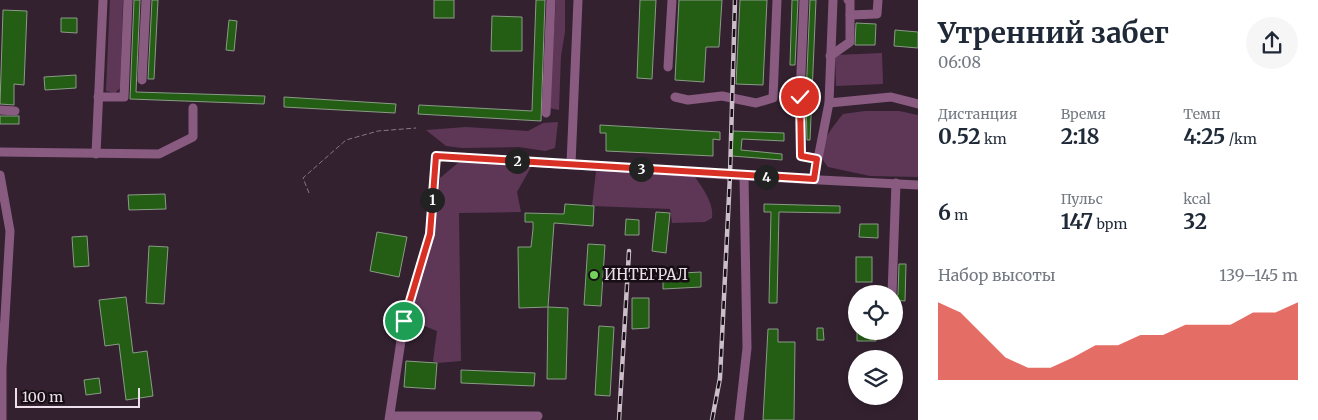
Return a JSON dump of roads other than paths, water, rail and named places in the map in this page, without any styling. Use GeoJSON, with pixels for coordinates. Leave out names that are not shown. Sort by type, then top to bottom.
{"type":"FeatureCollection","features":[{"type":"Feature","properties":{"kind":"street"},"geometry":{"type":"LineString","coordinates":[[96,154],[103,0]]}},
{"type":"Feature","properties":{"kind":"street"},"geometry":{"type":"LineString","coordinates":[[98,97],[124,97],[128,0]]}},
{"type":"Feature","properties":{"kind":"street"},"geometry":{"type":"LineString","coordinates":[[142,80],[146,0]]}},
{"type":"Feature","properties":{"kind":"street"},"geometry":{"type":"LineString","coordinates":[[546,113],[551,0]]}},
{"type":"Feature","properties":{"kind":"street"},"geometry":{"type":"LineString","coordinates":[[571,164],[578,0]]}},
{"type":"Feature","properties":{"kind":"street"},"geometry":{"type":"LineString","coordinates":[[668,68],[672,0]]}},
{"type":"Feature","properties":{"kind":"street"},"geometry":{"type":"LineString","coordinates":[[675,96],[688,100],[722,96],[756,103],[773,98],[777,0]]}},
{"type":"Feature","properties":{"kind":"street"},"geometry":{"type":"LineString","coordinates":[[804,0],[800,97],[801,156],[817,159]]}},
{"type":"Feature","properties":{"kind":"street"},"geometry":{"type":"LineString","coordinates":[[814,179],[829,103],[833,0]]}},
{"type":"Feature","properties":{"kind":"street"},"geometry":{"type":"LineString","coordinates":[[830,56],[850,42],[850,0],[848,0]]}},
{"type":"Feature","properties":{"kind":"street"},"geometry":{"type":"LineString","coordinates":[[850,14],[878,14],[878,0]]}},
{"type":"Feature","properties":{"kind":"street"},"geometry":{"type":"LineString","coordinates":[[829,103],[891,97],[918,104]]}},
{"type":"Feature","properties":{"kind":"street"},"geometry":{"type":"LineString","coordinates":[[0,152],[160,154],[193,137],[193,108]]}},
{"type":"Feature","properties":{"kind":"street"},"geometry":{"type":"LineString","coordinates":[[0,110],[15,111]]}},
{"type":"Feature","properties":{"kind":"street"},"geometry":{"type":"LineString","coordinates":[[538,416],[390,418],[404,321],[430,234],[436,156],[918,185]]}},
{"type":"Feature","properties":{"kind":"street"},"geometry":{"type":"LineString","coordinates":[[0,175],[10,231],[2,368],[2,420]]}},
{"type":"Feature","properties":{"kind":"street"},"geometry":{"type":"LineString","coordinates":[[739,420],[748,348],[744,176]]}},
{"type":"Feature","properties":{"kind":"street"},"geometry":{"type":"LineString","coordinates":[[892,285],[896,183]]}},
{"type":"Feature","properties":{"kind":"railway"},"geometry":{"type":"LineString","coordinates":[[712,420],[720,378],[730,175],[735,0]]}},
{"type":"Feature","properties":{"kind":"railway"},"geometry":{"type":"LineString","coordinates":[[619,420],[629,251]]}},
{"type":"Feature","properties":{"kind":"place","name":"ИНТЕГРАЛ"},"geometry":{"type":"Point","coordinates":[594,275]}}]}
